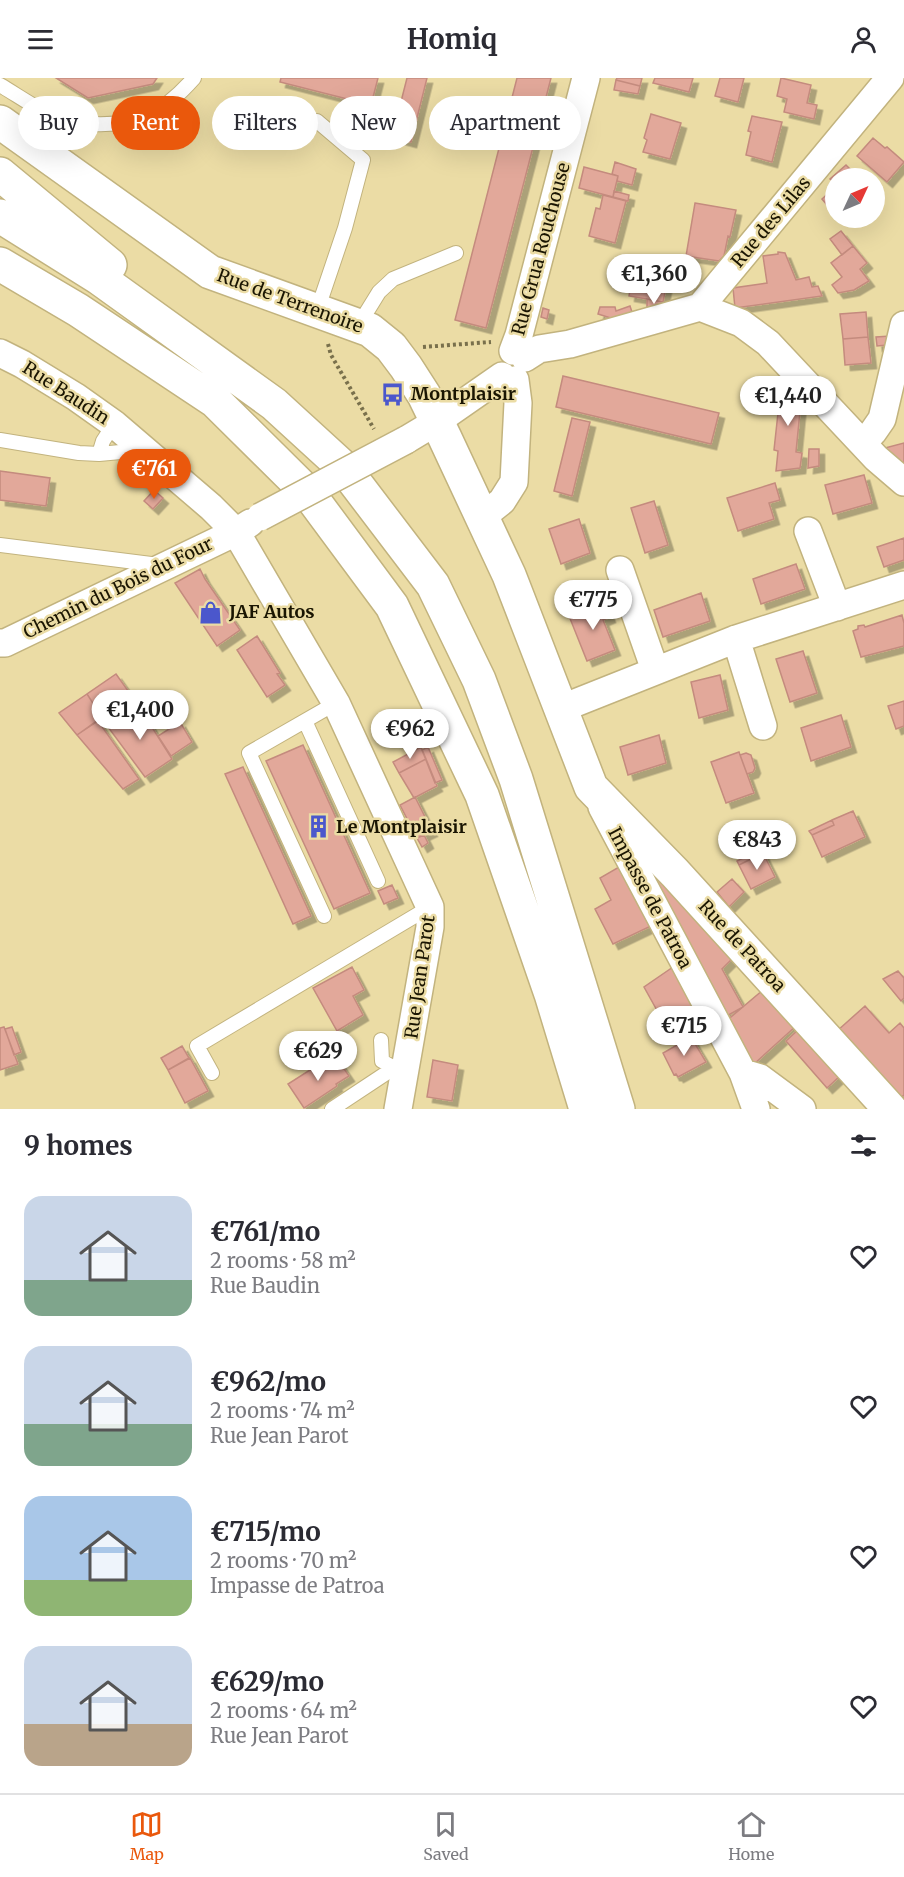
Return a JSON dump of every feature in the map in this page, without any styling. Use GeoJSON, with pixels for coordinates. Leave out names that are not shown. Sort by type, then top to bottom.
{"type":"FeatureCollection","features":[{"type":"Feature","properties":{"kind":"main road","name":"Rue de Terrenoire"},"geometry":{"type":"LineString","coordinates":[[0,122],[210,272],[370,330],[391,347],[424,395],[509,575],[591,787]]}},
{"type":"Feature","properties":{"kind":"main road"},"geometry":{"type":"LineString","coordinates":[[0,174],[274,404],[344,468],[433,585],[479,680],[516,780],[618,1109]]}},
{"type":"Feature","properties":{"kind":"main road"},"geometry":{"type":"LineString","coordinates":[[0,216],[99,278],[274,404]]}},
{"type":"Feature","properties":{"kind":"main road"},"geometry":{"type":"LineString","coordinates":[[0,264],[78,310],[215,401],[309,494],[392,606],[482,795],[551,994],[586,1109]]}},
{"type":"Feature","properties":{"kind":"main road","name":"Rue de Patroa"},"geometry":{"type":"LineString","coordinates":[[591,787],[683,882],[890,1109]]}},
{"type":"Feature","properties":{"kind":"street","name":"Rue Grua Rouchouse"},"geometry":{"type":"LineString","coordinates":[[482,517],[502,501],[514,482],[518,402],[511,361],[586,78]]}},
{"type":"Feature","properties":{"kind":"street","name":"Rue des Lilas"},"geometry":{"type":"LineString","coordinates":[[700,307],[890,78]]}},
{"type":"Feature","properties":{"kind":"street"},"geometry":{"type":"LineString","coordinates":[[236,532],[436,422],[511,361],[539,349],[570,344],[700,307],[741,323],[768,343],[863,443],[904,482]]}},
{"type":"Feature","properties":{"kind":"street"},"geometry":{"type":"LineString","coordinates":[[863,443],[882,419],[904,325]]}},
{"type":"Feature","properties":{"kind":"street","name":"Rue Baudin"},"geometry":{"type":"LineString","coordinates":[[0,353],[76,397],[114,424],[211,507],[236,532]]}},
{"type":"Feature","properties":{"kind":"street"},"geometry":{"type":"LineString","coordinates":[[808,531],[837,607]]}},
{"type":"Feature","properties":{"kind":"street","name":"Chemin du Bois du Four"},"geometry":{"type":"LineString","coordinates":[[0,643],[5,643],[236,532]]}},
{"type":"Feature","properties":{"kind":"street","name":"Rue Jean Parot"},"geometry":{"type":"LineString","coordinates":[[236,532],[336,703],[430,907],[430,927],[400,1071],[398,1109]]}},
{"type":"Feature","properties":{"kind":"street"},"geometry":{"type":"LineString","coordinates":[[620,570],[655,670]]}},
{"type":"Feature","properties":{"kind":"street"},"geometry":{"type":"LineString","coordinates":[[560,709],[736,639],[904,585]]}},
{"type":"Feature","properties":{"kind":"street"},"geometry":{"type":"LineString","coordinates":[[736,639],[763,726]]}},
{"type":"Feature","properties":{"kind":"street","name":"Impasse de Patroa"},"geometry":{"type":"LineString","coordinates":[[591,787],[743,1073],[756,1109]]}},
{"type":"Feature","properties":{"kind":"street"},"geometry":{"type":"LineString","coordinates":[[743,1073],[760,1078],[802,1109]]}},
{"type":"Feature","properties":{"kind":"lane"},"geometry":{"type":"LineString","coordinates":[[0,85],[71,123],[115,125],[150,116],[179,96],[194,78]]}},
{"type":"Feature","properties":{"kind":"lane"},"geometry":{"type":"LineString","coordinates":[[317,311],[345,228],[363,160],[318,123]]}},
{"type":"Feature","properties":{"kind":"lane"},"geometry":{"type":"LineString","coordinates":[[358,326],[379,292],[393,279],[456,253]]}},
{"type":"Feature","properties":{"kind":"lane"},"geometry":{"type":"LineString","coordinates":[[99,454],[103,441],[114,424]]}},
{"type":"Feature","properties":{"kind":"lane"},"geometry":{"type":"LineString","coordinates":[[0,441],[79,453],[99,454],[144,450]]}},
{"type":"Feature","properties":{"kind":"lane"},"geometry":{"type":"LineString","coordinates":[[0,545],[165,566]]}},
{"type":"Feature","properties":{"kind":"lane"},"geometry":{"type":"LineString","coordinates":[[324,916],[249,753],[336,703]]}},
{"type":"Feature","properties":{"kind":"lane"},"geometry":{"type":"LineString","coordinates":[[305,721],[378,881]]}},
{"type":"Feature","properties":{"kind":"lane"},"geometry":{"type":"LineString","coordinates":[[212,1073],[197,1046],[430,907]]}},
{"type":"Feature","properties":{"kind":"lane"},"geometry":{"type":"LineString","coordinates":[[381,1040],[382,1061],[400,1071]]}},
{"type":"Feature","properties":{"kind":"lane"},"geometry":{"type":"LineString","coordinates":[[332,1109],[400,1071]]}},
{"type":"Feature","properties":{"kind":"path"},"geometry":{"type":"LineString","coordinates":[[317,311],[331,355],[374,427],[380,453]]}},
{"type":"Feature","properties":{"kind":"path"},"geometry":{"type":"LineString","coordinates":[[420,348],[511,361]]}},
{"type":"Feature","properties":{"kind":"building"},"geometry":{"type":"Polygon","coordinates":[[[56,78],[157,78],[153,84],[97,96],[85,96],[56,78]]]}},
{"type":"Feature","properties":{"kind":"building"},"geometry":{"type":"Polygon","coordinates":[[[281,78],[378,78],[373,96],[335,96],[280,82],[281,78]]]}},
{"type":"Feature","properties":{"kind":"building"},"geometry":{"type":"Polygon","coordinates":[[[407,78],[427,78],[417,118],[417,96],[402,96],[407,78]]]}},
{"type":"Feature","properties":{"kind":"building"},"geometry":{"type":"Polygon","coordinates":[[[517,78],[551,78],[546,96],[512,96],[517,78]]]}},
{"type":"Feature","properties":{"kind":"building"},"geometry":{"type":"Polygon","coordinates":[[[617,78],[642,78],[640,86],[616,80],[617,78]]]}},
{"type":"Feature","properties":{"kind":"building"},"geometry":{"type":"Polygon","coordinates":[[[655,78],[693,78],[689,92],[653,83],[655,78]]]}},
{"type":"Feature","properties":{"kind":"building"},"geometry":{"type":"Polygon","coordinates":[[[720,78],[744,78],[738,102],[715,96],[720,78]]]}},
{"type":"Feature","properties":{"kind":"building"},"geometry":{"type":"Polygon","coordinates":[[[781,78],[811,85],[807,103],[817,105],[814,119],[784,112],[787,99],[777,96],[781,78]]]}},
{"type":"Feature","properties":{"kind":"building"},"geometry":{"type":"Polygon","coordinates":[[[616,80],[640,86],[638,94],[614,90],[616,80]]]}},
{"type":"Feature","properties":{"kind":"building"},"geometry":{"type":"Polygon","coordinates":[[[651,114],[681,123],[670,159],[643,152],[647,140],[644,138],[651,114]]]}},
{"type":"Feature","properties":{"kind":"building"},"geometry":{"type":"Polygon","coordinates":[[[752,116],[782,122],[772,162],[746,155],[752,116]]]}},
{"type":"Feature","properties":{"kind":"building"},"geometry":{"type":"Polygon","coordinates":[[[873,138],[904,162],[887,182],[885,168],[871,168],[857,156],[873,138]]]}},
{"type":"Feature","properties":{"kind":"building"},"geometry":{"type":"Polygon","coordinates":[[[499,150],[532,150],[486,328],[455,320],[499,150]]]}},
{"type":"Feature","properties":{"kind":"building"},"geometry":{"type":"Polygon","coordinates":[[[615,162],[636,169],[632,185],[617,181],[618,176],[612,174],[615,162]]]}},
{"type":"Feature","properties":{"kind":"building"},"geometry":{"type":"Polygon","coordinates":[[[584,167],[618,176],[613,197],[579,188],[584,167]]]}},
{"type":"Feature","properties":{"kind":"building"},"geometry":{"type":"Polygon","coordinates":[[[614,191],[629,195],[628,201],[613,197],[614,191]]]}},
{"type":"Feature","properties":{"kind":"building"},"geometry":{"type":"Polygon","coordinates":[[[603,195],[626,201],[615,243],[589,236],[596,208],[600,209],[603,195]]]}},
{"type":"Feature","properties":{"kind":"building"},"geometry":{"type":"Polygon","coordinates":[[[695,203],[736,210],[724,256],[719,261],[686,256],[695,203]]]}},
{"type":"Feature","properties":{"kind":"building"},"geometry":{"type":"Polygon","coordinates":[[[841,231],[853,246],[842,255],[830,239],[841,231]]]}},
{"type":"Feature","properties":{"kind":"building"},"geometry":{"type":"Polygon","coordinates":[[[853,246],[867,263],[860,269],[869,281],[854,290],[838,293],[832,285],[842,277],[831,263],[853,246]]]}},
{"type":"Feature","properties":{"kind":"building"},"geometry":{"type":"Polygon","coordinates":[[[778,252],[785,253],[796,280],[809,277],[812,287],[818,286],[822,296],[735,308],[733,288],[767,283],[763,256],[778,254],[778,252]]]}},
{"type":"Feature","properties":{"kind":"building"},"geometry":{"type":"Polygon","coordinates":[[[635,262],[669,273],[663,302],[629,296],[635,262]]]}},
{"type":"Feature","properties":{"kind":"building"},"geometry":{"type":"Polygon","coordinates":[[[647,299],[663,302],[663,307],[647,312],[647,299]]]}},
{"type":"Feature","properties":{"kind":"building"},"geometry":{"type":"Polygon","coordinates":[[[630,306],[633,315],[617,320],[598,314],[600,307],[615,307],[616,311],[630,306]]]}},
{"type":"Feature","properties":{"kind":"building"},"geometry":{"type":"Polygon","coordinates":[[[543,308],[549,310],[547,319],[541,317],[543,308]]]}},
{"type":"Feature","properties":{"kind":"building"},"geometry":{"type":"Polygon","coordinates":[[[866,312],[868,337],[843,339],[840,314],[866,312]]]}},
{"type":"Feature","properties":{"kind":"building"},"geometry":{"type":"Polygon","coordinates":[[[890,336],[887,345],[877,346],[876,337],[890,336]]]}},
{"type":"Feature","properties":{"kind":"building"},"geometry":{"type":"Polygon","coordinates":[[[868,337],[871,363],[845,365],[843,339],[868,337]]]}},
{"type":"Feature","properties":{"kind":"building"},"geometry":{"type":"Polygon","coordinates":[[[563,376],[719,413],[711,444],[556,407],[563,376]]]}},
{"type":"Feature","properties":{"kind":"building"},"geometry":{"type":"Polygon","coordinates":[[[782,376],[802,391],[796,452],[802,453],[800,468],[776,471],[778,451],[774,450],[782,376]]]}},
{"type":"Feature","properties":{"kind":"building"},"geometry":{"type":"Polygon","coordinates":[[[572,418],[590,422],[572,496],[554,491],[572,418]]]}},
{"type":"Feature","properties":{"kind":"building"},"geometry":{"type":"Polygon","coordinates":[[[904,443],[904,465],[881,449],[904,443]]]}},
{"type":"Feature","properties":{"kind":"building"},"geometry":{"type":"Polygon","coordinates":[[[809,449],[819,449],[819,466],[808,468],[809,449]]]}},
{"type":"Feature","properties":{"kind":"building"},"geometry":{"type":"Polygon","coordinates":[[[0,471],[50,478],[46,506],[0,500],[0,471]]]}},
{"type":"Feature","properties":{"kind":"building"},"geometry":{"type":"Polygon","coordinates":[[[864,475],[872,503],[833,514],[825,485],[864,475]]]}},
{"type":"Feature","properties":{"kind":"building"},"geometry":{"type":"Polygon","coordinates":[[[775,483],[780,500],[769,503],[774,519],[738,531],[727,498],[775,483]]]}},
{"type":"Feature","properties":{"kind":"building"},"geometry":{"type":"Polygon","coordinates":[[[154,490],[163,498],[153,509],[144,501],[154,490]]]}},
{"type":"Feature","properties":{"kind":"building"},"geometry":{"type":"Polygon","coordinates":[[[654,501],[668,545],[645,553],[631,508],[654,501]]]}},
{"type":"Feature","properties":{"kind":"building"},"geometry":{"type":"Polygon","coordinates":[[[579,519],[590,553],[561,564],[549,529],[579,519]]]}},
{"type":"Feature","properties":{"kind":"building"},"geometry":{"type":"Polygon","coordinates":[[[904,538],[904,560],[884,567],[877,547],[904,538]]]}},
{"type":"Feature","properties":{"kind":"building"},"geometry":{"type":"Polygon","coordinates":[[[796,564],[805,589],[761,604],[753,579],[796,564]]]}},
{"type":"Feature","properties":{"kind":"building","name":"JAF Autos"},"geometry":{"type":"Polygon","coordinates":[[[200,569],[240,630],[217,646],[175,583],[200,569]]]}},
{"type":"Feature","properties":{"kind":"building"},"geometry":{"type":"Polygon","coordinates":[[[701,593],[710,621],[663,637],[654,610],[701,593]]]}},
{"type":"Feature","properties":{"kind":"building"},"geometry":{"type":"Polygon","coordinates":[[[604,602],[610,617],[603,620],[615,650],[587,661],[569,616],[604,602]]]}},
{"type":"Feature","properties":{"kind":"building"},"geometry":{"type":"Polygon","coordinates":[[[902,615],[904,646],[861,657],[853,631],[858,629],[858,626],[864,625],[865,627],[902,615]]]}},
{"type":"Feature","properties":{"kind":"building"},"geometry":{"type":"Polygon","coordinates":[[[257,636],[285,685],[267,697],[237,650],[257,636]]]}},
{"type":"Feature","properties":{"kind":"building"},"geometry":{"type":"Polygon","coordinates":[[[803,651],[817,693],[790,702],[776,659],[803,651]]]}},
{"type":"Feature","properties":{"kind":"building"},"geometry":{"type":"Polygon","coordinates":[[[116,674],[136,702],[105,722],[87,694],[116,674]]]}},
{"type":"Feature","properties":{"kind":"building"},"geometry":{"type":"Polygon","coordinates":[[[720,675],[728,710],[699,718],[691,682],[720,675]]]}},
{"type":"Feature","properties":{"kind":"building"},"geometry":{"type":"Polygon","coordinates":[[[87,694],[102,717],[77,735],[59,713],[87,694]]]}},
{"type":"Feature","properties":{"kind":"building"},"geometry":{"type":"Polygon","coordinates":[[[904,701],[904,726],[896,729],[888,706],[904,701]]]}},
{"type":"Feature","properties":{"kind":"building"},"geometry":{"type":"Polygon","coordinates":[[[138,705],[172,759],[145,777],[108,727],[138,705]]]}},
{"type":"Feature","properties":{"kind":"building"},"geometry":{"type":"Polygon","coordinates":[[[841,715],[851,747],[811,761],[801,728],[841,715]]]}},
{"type":"Feature","properties":{"kind":"building"},"geometry":{"type":"Polygon","coordinates":[[[98,721],[139,779],[123,789],[77,735],[98,721]]]}},
{"type":"Feature","properties":{"kind":"building"},"geometry":{"type":"Polygon","coordinates":[[[180,722],[192,742],[171,756],[158,736],[180,722]]]}},
{"type":"Feature","properties":{"kind":"building"},"geometry":{"type":"Polygon","coordinates":[[[659,735],[666,763],[628,775],[620,747],[659,735]]]}},
{"type":"Feature","properties":{"kind":"building","name":"Le Montplaisir"},"geometry":{"type":"Polygon","coordinates":[[[303,745],[370,893],[334,909],[266,761],[303,745]]]}},
{"type":"Feature","properties":{"kind":"building"},"geometry":{"type":"Polygon","coordinates":[[[421,747],[426,759],[399,773],[393,762],[421,747]]]}},
{"type":"Feature","properties":{"kind":"building"},"geometry":{"type":"Polygon","coordinates":[[[428,747],[442,780],[435,783],[422,750],[428,747]]]}},
{"type":"Feature","properties":{"kind":"building"},"geometry":{"type":"Polygon","coordinates":[[[739,752],[754,793],[726,803],[711,762],[739,752]]]}},
{"type":"Feature","properties":{"kind":"building"},"geometry":{"type":"Polygon","coordinates":[[[746,753],[751,755],[755,768],[753,772],[747,774],[740,755],[746,753]]]}},
{"type":"Feature","properties":{"kind":"building"},"geometry":{"type":"Polygon","coordinates":[[[426,759],[437,786],[414,798],[399,773],[426,759]]]}},
{"type":"Feature","properties":{"kind":"building"},"geometry":{"type":"Polygon","coordinates":[[[243,767],[311,916],[293,924],[225,774],[243,767]]]}},
{"type":"Feature","properties":{"kind":"building"},"geometry":{"type":"Polygon","coordinates":[[[415,797],[432,831],[417,838],[400,805],[415,797]]]}},
{"type":"Feature","properties":{"kind":"building"},"geometry":{"type":"Polygon","coordinates":[[[853,811],[865,837],[822,857],[812,835],[834,825],[832,820],[853,811]]]}},
{"type":"Feature","properties":{"kind":"building"},"geometry":{"type":"Polygon","coordinates":[[[832,820],[834,825],[812,835],[809,831],[832,820]]]}},
{"type":"Feature","properties":{"kind":"building"},"geometry":{"type":"Polygon","coordinates":[[[424,835],[428,843],[422,847],[417,838],[424,835]]]}},
{"type":"Feature","properties":{"kind":"building"},"geometry":{"type":"Polygon","coordinates":[[[761,849],[763,853],[739,865],[737,861],[761,849]]]}},
{"type":"Feature","properties":{"kind":"building"},"geometry":{"type":"Polygon","coordinates":[[[763,853],[775,877],[751,889],[739,865],[763,853]]]}},
{"type":"Feature","properties":{"kind":"building"},"geometry":{"type":"Polygon","coordinates":[[[640,856],[734,957],[722,969],[743,1007],[723,1018],[640,856]]]}},
{"type":"Feature","properties":{"kind":"building"},"geometry":{"type":"Polygon","coordinates":[[[619,867],[651,926],[613,944],[595,909],[611,900],[600,878],[619,867]]]}},
{"type":"Feature","properties":{"kind":"building"},"geometry":{"type":"Polygon","coordinates":[[[732,879],[744,892],[729,907],[717,892],[732,879]]]}},
{"type":"Feature","properties":{"kind":"building"},"geometry":{"type":"Polygon","coordinates":[[[392,885],[398,898],[384,904],[378,891],[392,885]]]}},
{"type":"Feature","properties":{"kind":"building"},"geometry":{"type":"Polygon","coordinates":[[[352,967],[364,990],[353,996],[363,1015],[337,1031],[313,988],[352,967]]]}},
{"type":"Feature","properties":{"kind":"building"},"geometry":{"type":"Polygon","coordinates":[[[673,967],[695,1007],[664,1023],[644,987],[673,967]]]}},
{"type":"Feature","properties":{"kind":"building"},"geometry":{"type":"Polygon","coordinates":[[[898,971],[904,978],[904,998],[901,1001],[883,979],[898,971]]]}},
{"type":"Feature","properties":{"kind":"building"},"geometry":{"type":"Polygon","coordinates":[[[763,990],[796,1026],[754,1064],[725,1022],[763,990]]]}},
{"type":"Feature","properties":{"kind":"building"},"geometry":{"type":"Polygon","coordinates":[[[865,1006],[889,1033],[900,1023],[904,1028],[904,1095],[900,1098],[837,1031],[865,1006]]]}},
{"type":"Feature","properties":{"kind":"building"},"geometry":{"type":"Polygon","coordinates":[[[4,1027],[18,1064],[0,1070],[0,1028],[4,1027]]]}},
{"type":"Feature","properties":{"kind":"building"},"geometry":{"type":"Polygon","coordinates":[[[12,1027],[21,1052],[14,1055],[5,1029],[12,1027]]]}},
{"type":"Feature","properties":{"kind":"building"},"geometry":{"type":"Polygon","coordinates":[[[799,1029],[841,1075],[827,1088],[786,1041],[799,1029]]]}},
{"type":"Feature","properties":{"kind":"building"},"geometry":{"type":"Polygon","coordinates":[[[691,1037],[706,1062],[678,1077],[674,1075],[663,1053],[691,1037]]]}},
{"type":"Feature","properties":{"kind":"building"},"geometry":{"type":"Polygon","coordinates":[[[182,1046],[189,1058],[168,1070],[161,1058],[182,1046]]]}},
{"type":"Feature","properties":{"kind":"building"},"geometry":{"type":"Polygon","coordinates":[[[336,1057],[349,1076],[304,1108],[288,1084],[313,1068],[315,1071],[336,1057]]]}},
{"type":"Feature","properties":{"kind":"building"},"geometry":{"type":"Polygon","coordinates":[[[190,1058],[208,1091],[185,1103],[168,1070],[190,1058]]]}},
{"type":"Feature","properties":{"kind":"building"},"geometry":{"type":"Polygon","coordinates":[[[433,1060],[458,1065],[452,1101],[427,1097],[433,1060]]]}},
{"type":"Feature","properties":{"kind":"place","name":"Montplaisir"},"geometry":{"type":"Point","coordinates":[393,394]}},
{"type":"Feature","properties":{"kind":"place","name":"JAF Autos"},"geometry":{"type":"Point","coordinates":[211,612]}},
{"type":"Feature","properties":{"kind":"place","name":"Le Montplaisir"},"geometry":{"type":"Point","coordinates":[318,827]}}]}
